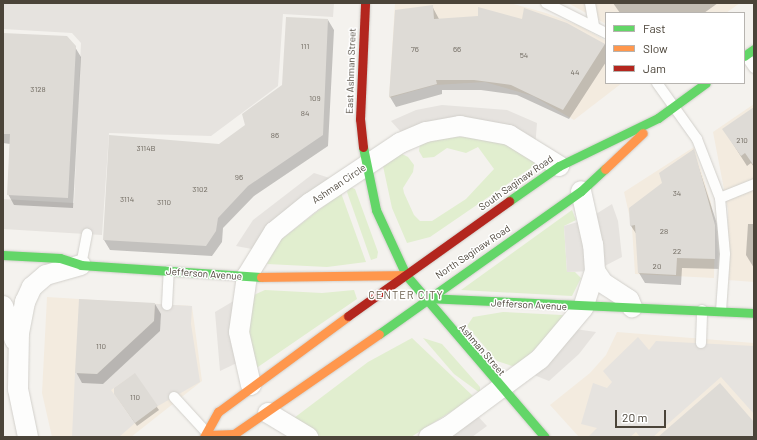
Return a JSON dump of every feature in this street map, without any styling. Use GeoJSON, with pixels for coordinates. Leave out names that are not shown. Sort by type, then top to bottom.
{"type":"FeatureCollection","features":[{"type":"Feature","properties":{"kind":"street","name":"East Ashman Street"},"geometry":{"type":"LineString","coordinates":[[365,3],[360,119],[365,166],[376,210],[406,275]]}},
{"type":"Feature","properties":{"kind":"street"},"geometry":{"type":"LineString","coordinates":[[745,55],[754,49]]}},
{"type":"Feature","properties":{"kind":"street","name":"South Saginaw Road"},"geometry":{"type":"LineString","coordinates":[[406,275],[559,166],[658,118],[705,84]]}},
{"type":"Feature","properties":{"kind":"street","name":"North Saginaw Road"},"geometry":{"type":"LineString","coordinates":[[206,436],[234,434],[268,413],[425,298],[581,191],[658,118]]}},
{"type":"Feature","properties":{"kind":"street","name":"Ashman Circle"},"geometry":{"type":"LineString","coordinates":[[251,385],[239,332],[247,276],[274,232],[365,166],[404,141],[426,132],[460,126],[509,135],[559,166]]}},
{"type":"Feature","properties":{"kind":"street"},"geometry":{"type":"LineString","coordinates":[[429,437],[501,388],[540,359],[583,308],[595,271],[593,245],[581,191]]}},
{"type":"Feature","properties":{"kind":"street","name":"Jefferson Avenue"},"geometry":{"type":"LineString","coordinates":[[3,255],[60,258],[81,265],[169,272],[325,280],[406,275]]}},
{"type":"Feature","properties":{"kind":"street"},"geometry":{"type":"LineString","coordinates":[[18,356],[21,315],[32,287],[46,275],[81,265]]}},
{"type":"Feature","properties":{"kind":"street"},"geometry":{"type":"LineString","coordinates":[[595,271],[603,283],[629,300],[632,307]]}},
{"type":"Feature","properties":{"kind":"street"},"geometry":{"type":"LineString","coordinates":[[206,436],[218,412],[251,385],[406,275]]}},
{"type":"Feature","properties":{"kind":"street","name":"Ashman Street"},"geometry":{"type":"LineString","coordinates":[[406,275],[544,437]]}},
{"type":"Feature","properties":{"kind":"street","name":"Jefferson Avenue"},"geometry":{"type":"LineString","coordinates":[[425,298],[583,308],[632,307],[754,313]]}},
{"type":"Feature","properties":{"kind":"street"},"geometry":{"type":"LineString","coordinates":[[3,306],[15,335],[18,356],[20,409],[28,437]]}},
{"type":"Feature","properties":{"kind":"street"},"geometry":{"type":"LineString","coordinates":[[268,413],[308,437]]}},
{"type":"Feature","properties":{"kind":"lane"},"geometry":{"type":"LineString","coordinates":[[546,3],[594,25],[605,32]]}},
{"type":"Feature","properties":{"kind":"lane"},"geometry":{"type":"LineString","coordinates":[[590,3],[594,25]]}},
{"type":"Feature","properties":{"kind":"lane"},"geometry":{"type":"LineString","coordinates":[[745,57],[754,68]]}},
{"type":"Feature","properties":{"kind":"lane"},"geometry":{"type":"LineString","coordinates":[[658,84],[697,139],[720,198],[725,254],[721,311]]}},
{"type":"Feature","properties":{"kind":"lane"},"geometry":{"type":"LineString","coordinates":[[720,198],[754,184]]}},
{"type":"Feature","properties":{"kind":"lane"},"geometry":{"type":"LineString","coordinates":[[81,265],[87,234]]}},
{"type":"Feature","properties":{"kind":"lane"},"geometry":{"type":"LineString","coordinates":[[167,305],[169,272]]}},
{"type":"Feature","properties":{"kind":"lane"},"geometry":{"type":"LineString","coordinates":[[701,343],[702,310]]}},
{"type":"Feature","properties":{"kind":"lane"},"geometry":{"type":"LineString","coordinates":[[174,397],[206,436]]}},
{"type":"Feature","properties":{"kind":"shaded area"},"geometry":{"type":"Polygon","coordinates":[[[3,3],[334,3],[333,17],[283,14],[278,86],[211,136],[109,133],[102,235],[3,229],[3,199],[74,203],[81,43],[72,33],[3,29],[3,3]]]}},
{"type":"Feature","properties":{"kind":"shaded area"},"geometry":{"type":"Polygon","coordinates":[[[395,3],[510,3],[546,13],[580,26],[605,40],[605,84],[621,84],[574,120],[533,96],[485,82],[435,85],[389,98],[395,3]]]}},
{"type":"Feature","properties":{"kind":"shaded area"},"geometry":{"type":"Polygon","coordinates":[[[568,3],[740,3],[727,12],[605,12],[605,23],[568,3]]]}},
{"type":"Feature","properties":{"kind":"shaded area"},"geometry":{"type":"Polygon","coordinates":[[[754,104],[754,282],[728,280],[728,210],[713,132],[754,104]]]}},
{"type":"Feature","properties":{"kind":"shaded area"},"geometry":{"type":"Polygon","coordinates":[[[442,105],[507,110],[537,123],[535,149],[486,130],[408,140],[391,121],[416,110],[442,105]]]}},
{"type":"Feature","properties":{"kind":"shaded area"},"geometry":{"type":"Polygon","coordinates":[[[694,147],[711,203],[715,233],[714,278],[635,274],[632,227],[624,192],[694,147]]]}},
{"type":"Feature","properties":{"kind":"shaded area"},"geometry":{"type":"Polygon","coordinates":[[[314,173],[342,182],[262,251],[236,246],[253,220],[314,173]]]}},
{"type":"Feature","properties":{"kind":"shaded area"},"geometry":{"type":"Polygon","coordinates":[[[612,204],[618,221],[622,257],[595,271],[567,272],[564,226],[588,219],[612,204]]]}},
{"type":"Feature","properties":{"kind":"shaded area"},"geometry":{"type":"Polygon","coordinates":[[[242,296],[243,360],[220,371],[215,312],[242,296]]]}},
{"type":"Feature","properties":{"kind":"shaded area"},"geometry":{"type":"Polygon","coordinates":[[[47,297],[192,306],[202,381],[131,437],[52,437],[42,393],[47,297]]]}},
{"type":"Feature","properties":{"kind":"shaded area"},"geometry":{"type":"Polygon","coordinates":[[[155,304],[192,306],[191,324],[200,382],[158,406],[134,374],[111,390],[135,423],[119,437],[72,437],[75,373],[97,374],[154,321],[155,304]]]}},
{"type":"Feature","properties":{"kind":"shaded area"},"geometry":{"type":"Polygon","coordinates":[[[568,328],[596,332],[579,354],[549,381],[524,371],[568,328]]]}},
{"type":"Feature","properties":{"kind":"shaded area"},"geometry":{"type":"Polygon","coordinates":[[[617,332],[754,343],[754,437],[579,437],[550,405],[590,373],[606,355],[617,332]]]}},
{"type":"Feature","properties":{"kind":"shaded area"},"geometry":{"type":"Polygon","coordinates":[[[638,337],[649,350],[656,341],[754,346],[754,414],[721,377],[653,437],[640,437],[636,432],[630,437],[588,437],[597,428],[581,424],[593,383],[607,388],[612,382],[603,371],[638,337]]]}},
{"type":"Feature","properties":{"kind":"shaded area"},"geometry":{"type":"Polygon","coordinates":[[[472,410],[487,426],[472,437],[429,437],[472,410]]]}},
{"type":"Feature","properties":{"kind":"green space"},"geometry":{"type":"Polygon","coordinates":[[[455,137],[482,137],[511,146],[535,160],[535,165],[430,237],[407,243],[392,208],[383,166],[400,153],[408,157],[414,165],[413,172],[403,188],[404,193],[414,215],[420,221],[432,221],[466,199],[494,169],[478,147],[466,153],[447,148],[434,157],[423,158],[419,151],[420,143],[455,137]]]}},
{"type":"Feature","properties":{"kind":"green space"},"geometry":{"type":"Polygon","coordinates":[[[350,187],[355,189],[378,252],[377,258],[371,260],[347,192],[350,187]]]}},
{"type":"Feature","properties":{"kind":"green space"},"geometry":{"type":"Polygon","coordinates":[[[341,193],[366,262],[327,267],[267,264],[279,241],[341,193]]]}},
{"type":"Feature","properties":{"kind":"green space"},"geometry":{"type":"Polygon","coordinates":[[[572,210],[576,220],[564,226],[567,272],[575,272],[581,278],[572,296],[461,290],[572,210]]]}},
{"type":"Feature","properties":{"kind":"green space"},"geometry":{"type":"Polygon","coordinates":[[[265,290],[322,293],[354,290],[357,299],[255,369],[246,338],[252,297],[265,290]]]}},
{"type":"Feature","properties":{"kind":"green space"},"geometry":{"type":"Polygon","coordinates":[[[503,312],[562,315],[566,317],[519,365],[512,366],[497,361],[467,326],[473,317],[503,312]]]}},
{"type":"Feature","properties":{"kind":"green space"},"geometry":{"type":"Polygon","coordinates":[[[412,338],[474,397],[411,437],[322,437],[303,428],[294,418],[368,362],[412,338]]]}},
{"type":"Feature","properties":{"kind":"green space"},"geometry":{"type":"Polygon","coordinates":[[[423,338],[442,344],[480,387],[480,393],[454,374],[423,338]]]}},
{"type":"Feature","properties":{"kind":"building"},"geometry":{"type":"Polygon","coordinates":[[[433,5],[434,19],[478,16],[478,7],[522,19],[524,8],[567,23],[605,44],[563,110],[511,85],[474,80],[436,80],[437,84],[389,97],[395,10],[433,5]]]}},
{"type":"Feature","properties":{"kind":"building"},"geometry":{"type":"Polygon","coordinates":[[[286,17],[328,19],[323,135],[248,186],[218,218],[216,231],[206,246],[103,240],[109,135],[219,144],[245,125],[242,114],[282,85],[286,17]]]}},
{"type":"Feature","properties":{"kind":"building"},"geometry":{"type":"Polygon","coordinates":[[[3,33],[67,36],[76,46],[68,198],[7,195],[10,134],[3,134],[3,33]]]}},
{"type":"Feature","properties":{"kind":"building"},"geometry":{"type":"Polygon","coordinates":[[[754,107],[754,166],[745,153],[741,156],[722,129],[754,107]]]}},
{"type":"Feature","properties":{"kind":"building"},"geometry":{"type":"Polygon","coordinates":[[[694,149],[715,225],[715,259],[677,258],[676,275],[638,273],[635,225],[630,226],[629,208],[662,183],[659,173],[694,149]]]}},
{"type":"Feature","properties":{"kind":"building"},"geometry":{"type":"Polygon","coordinates":[[[79,299],[155,303],[154,321],[97,374],[75,373],[79,299]]]}},
{"type":"Feature","properties":{"kind":"building"},"geometry":{"type":"Polygon","coordinates":[[[135,373],[158,406],[135,423],[114,394],[114,388],[135,373]]]}},
{"type":"Feature","properties":{"kind":"building"},"geometry":{"type":"Polygon","coordinates":[[[720,383],[754,422],[754,437],[658,437],[720,383]]]}},
{"type":"Feature","properties":{"kind":"traffic: fast"},"geometry":{"type":"LineString","coordinates":[[745,55],[754,49]]}},
{"type":"Feature","properties":{"kind":"traffic: fast"},"geometry":{"type":"LineString","coordinates":[[509,201],[559,166],[658,118],[705,84]]}},
{"type":"Feature","properties":{"kind":"traffic: fast"},"geometry":{"type":"LineString","coordinates":[[363,147],[376,210],[406,275],[545,437]]}},
{"type":"Feature","properties":{"kind":"traffic: fast"},"geometry":{"type":"LineString","coordinates":[[379,334],[581,191],[605,169]]}},
{"type":"Feature","properties":{"kind":"traffic: fast"},"geometry":{"type":"LineString","coordinates":[[3,255],[60,258],[81,265],[261,277]]}},
{"type":"Feature","properties":{"kind":"traffic: fast"},"geometry":{"type":"LineString","coordinates":[[425,298],[754,313]]}},
{"type":"Feature","properties":{"kind":"traffic: slow"},"geometry":{"type":"LineString","coordinates":[[605,169],[643,133]]}},
{"type":"Feature","properties":{"kind":"traffic: slow"},"geometry":{"type":"LineString","coordinates":[[261,277],[406,275]]}},
{"type":"Feature","properties":{"kind":"traffic: slow"},"geometry":{"type":"LineString","coordinates":[[204,437],[218,412],[348,316]]}},
{"type":"Feature","properties":{"kind":"traffic: slow"},"geometry":{"type":"LineString","coordinates":[[208,435],[234,434],[379,334]]}},
{"type":"Feature","properties":{"kind":"traffic: jam"},"geometry":{"type":"LineString","coordinates":[[363,147],[360,119],[365,3]]}},
{"type":"Feature","properties":{"kind":"traffic: jam"},"geometry":{"type":"LineString","coordinates":[[348,316],[509,201]]}},
{"type":"Feature","properties":{"kind":"district","name":"CENTER CITY"},"geometry":{"type":"Point","coordinates":[406,295]}}]}
